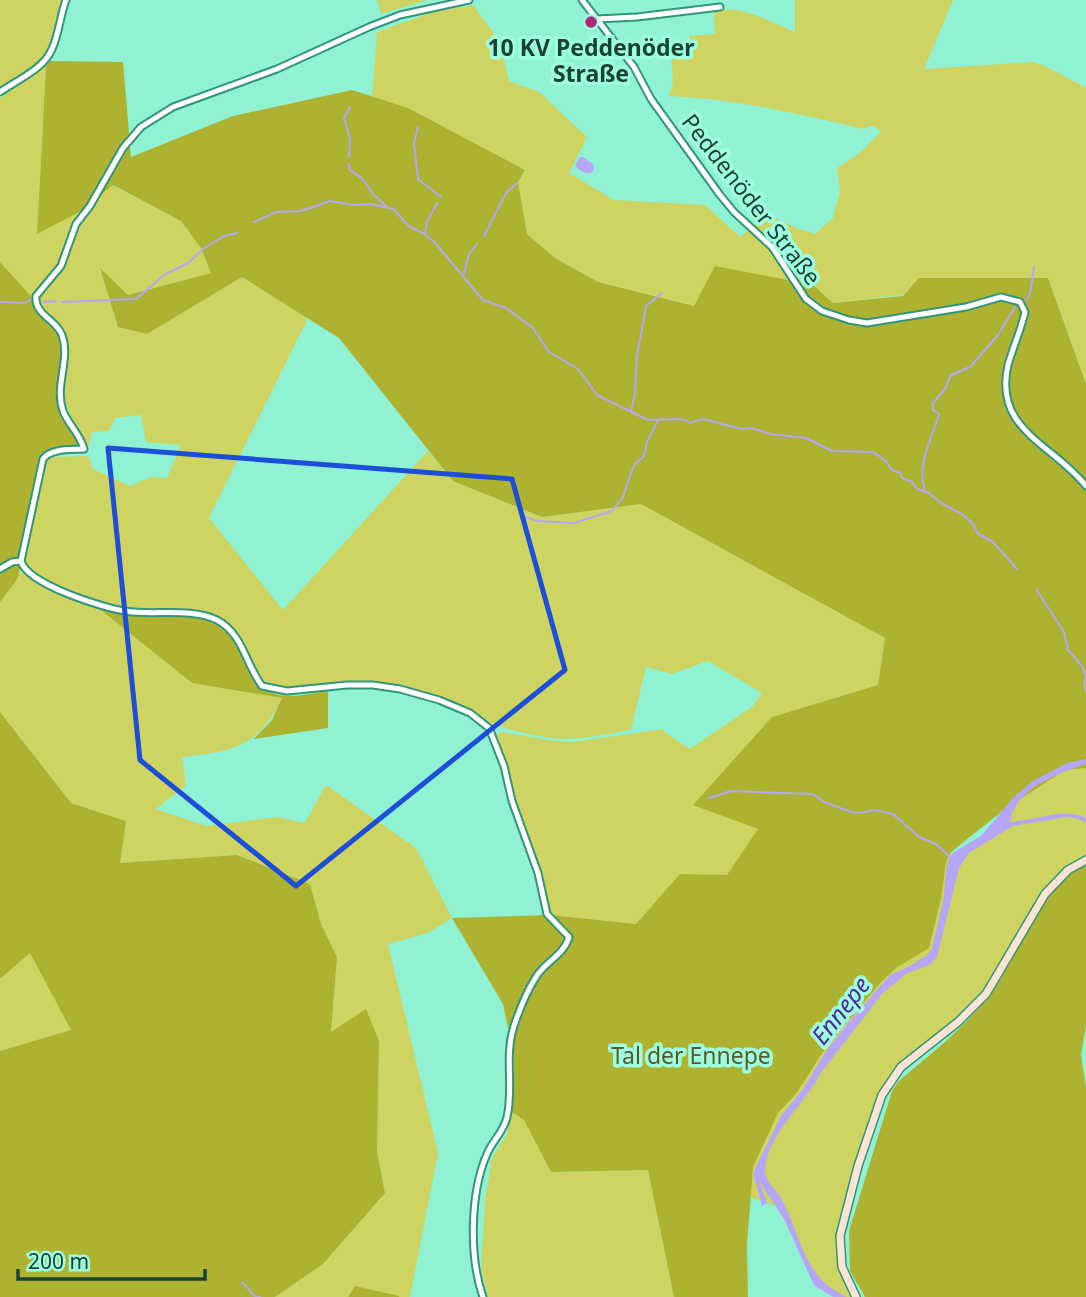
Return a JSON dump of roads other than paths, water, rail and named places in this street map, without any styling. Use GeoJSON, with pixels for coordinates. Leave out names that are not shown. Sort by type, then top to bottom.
{"type":"FeatureCollection","features":[{"type":"Feature","properties":{"kind":"street"},"geometry":{"type":"LineString","coordinates":[[0,92],[47,58],[52,50],[66,0]]}},
{"type":"Feature","properties":{"kind":"street"},"geometry":{"type":"LineString","coordinates":[[469,0],[400,15],[277,69],[173,107],[141,127],[123,148],[97,196],[76,224],[61,266],[36,296],[35,302],[41,312],[60,329],[63,337],[65,349],[59,385],[63,411],[84,449],[55,451],[43,459],[21,561],[23,567],[44,584],[123,611],[178,613],[215,620],[231,629],[261,686],[277,691],[347,685],[400,689],[439,700],[470,713],[489,728],[505,766],[512,801],[538,873],[547,914],[569,937],[561,953],[536,976],[513,1028],[509,1050],[508,1116],[503,1130],[487,1153],[476,1198],[474,1262],[483,1297]]}},
{"type":"Feature","properties":{"kind":"street","name":"Peddenöder Straße"},"geometry":{"type":"LineString","coordinates":[[582,0],[634,67],[651,99],[720,195],[734,212],[772,247],[806,299],[822,311],[867,323],[966,307],[1001,297],[1020,302],[1025,312],[1006,382],[1010,410],[1022,429],[1077,475],[1086,486]]}},
{"type":"Feature","properties":{"kind":"street"},"geometry":{"type":"LineString","coordinates":[[597,19],[720,7]]}},
{"type":"Feature","properties":{"kind":"street"},"geometry":{"type":"LineString","coordinates":[[0,569],[12,562],[21,561]]}},
{"type":"Feature","properties":{"kind":"street"},"geometry":{"type":"LineString","coordinates":[[856,1297],[842,1267],[840,1236],[858,1166],[882,1095],[901,1067],[958,1022],[986,994],[1045,894],[1068,870],[1086,860]]}},
{"type":"Feature","properties":{"kind":"waterway"},"geometry":{"type":"LineString","coordinates":[[349,157],[350,138],[344,118],[350,107]]}},
{"type":"Feature","properties":{"kind":"waterway"},"geometry":{"type":"LineString","coordinates":[[418,127],[414,143],[418,179],[441,197]]}},
{"type":"Feature","properties":{"kind":"waterway"},"geometry":{"type":"LineString","coordinates":[[348,164],[350,170],[363,179],[373,194],[386,206]]}},
{"type":"Feature","properties":{"kind":"waterway"},"geometry":{"type":"LineString","coordinates":[[484,236],[506,193],[517,183]]}},
{"type":"Feature","properties":{"kind":"waterway"},"geometry":{"type":"LineString","coordinates":[[254,222],[276,212],[301,211],[330,201],[354,205],[371,204],[393,209],[410,227],[425,234],[435,243],[483,300],[506,308],[533,328],[549,352],[578,369],[597,395],[648,420],[676,419],[690,423],[703,419],[742,429],[751,428],[771,434],[806,438],[832,451],[873,452],[885,460],[892,470],[900,473],[902,478],[912,482],[917,489],[929,493],[962,514],[973,524],[978,534],[993,542],[1017,569]]}},
{"type":"Feature","properties":{"kind":"waterway"},"geometry":{"type":"LineString","coordinates":[[425,234],[427,222],[437,203]]}},
{"type":"Feature","properties":{"kind":"waterway"},"geometry":{"type":"LineString","coordinates":[[62,302],[136,299],[164,275],[188,263],[203,249],[224,236],[237,233]]}},
{"type":"Feature","properties":{"kind":"waterway"},"geometry":{"type":"LineString","coordinates":[[464,274],[469,254],[477,244]]}},
{"type":"Feature","properties":{"kind":"waterway"},"geometry":{"type":"LineString","coordinates":[[1026,300],[1030,294],[1034,267]]}},
{"type":"Feature","properties":{"kind":"waterway"},"geometry":{"type":"LineString","coordinates":[[631,411],[646,306],[662,293]]}},
{"type":"Feature","properties":{"kind":"waterway"},"geometry":{"type":"LineString","coordinates":[[0,302],[25,303],[33,298]]}},
{"type":"Feature","properties":{"kind":"waterway"},"geometry":{"type":"LineString","coordinates":[[44,302],[56,301]]}},
{"type":"Feature","properties":{"kind":"waterway"},"geometry":{"type":"LineString","coordinates":[[925,491],[922,471],[939,414],[933,410],[933,403],[945,389],[951,375],[970,367],[998,335],[1015,307]]}},
{"type":"Feature","properties":{"kind":"waterway"},"geometry":{"type":"LineString","coordinates":[[522,516],[537,521],[574,523],[612,511],[623,497],[635,464],[644,456],[647,442],[658,420]]}},
{"type":"Feature","properties":{"kind":"waterway"},"geometry":{"type":"LineString","coordinates":[[1036,589],[1064,632],[1068,650],[1082,666],[1086,677],[1086,692]]}},
{"type":"Feature","properties":{"kind":"waterway"},"geometry":{"type":"LineString","coordinates":[[709,798],[731,791],[813,794],[824,802],[851,812],[875,810],[893,814],[919,837],[936,844],[951,858]]}},
{"type":"Feature","properties":{"kind":"waterway"},"geometry":{"type":"LineString","coordinates":[[242,1282],[256,1297]]}},
{"type":"Feature","properties":{"kind":"place","name":"10 KV Peddenöder Straße"},"geometry":{"type":"Point","coordinates":[591,22]}},
{"type":"Feature","properties":{"kind":"water label","name":"Ennepe"},"geometry":{"type":"Point","coordinates":[840,1010]}},
{"type":"Feature","properties":{"kind":"park label","name":"Tal der Ennepe"},"geometry":{"type":"Point","coordinates":[691,1055]}}]}
